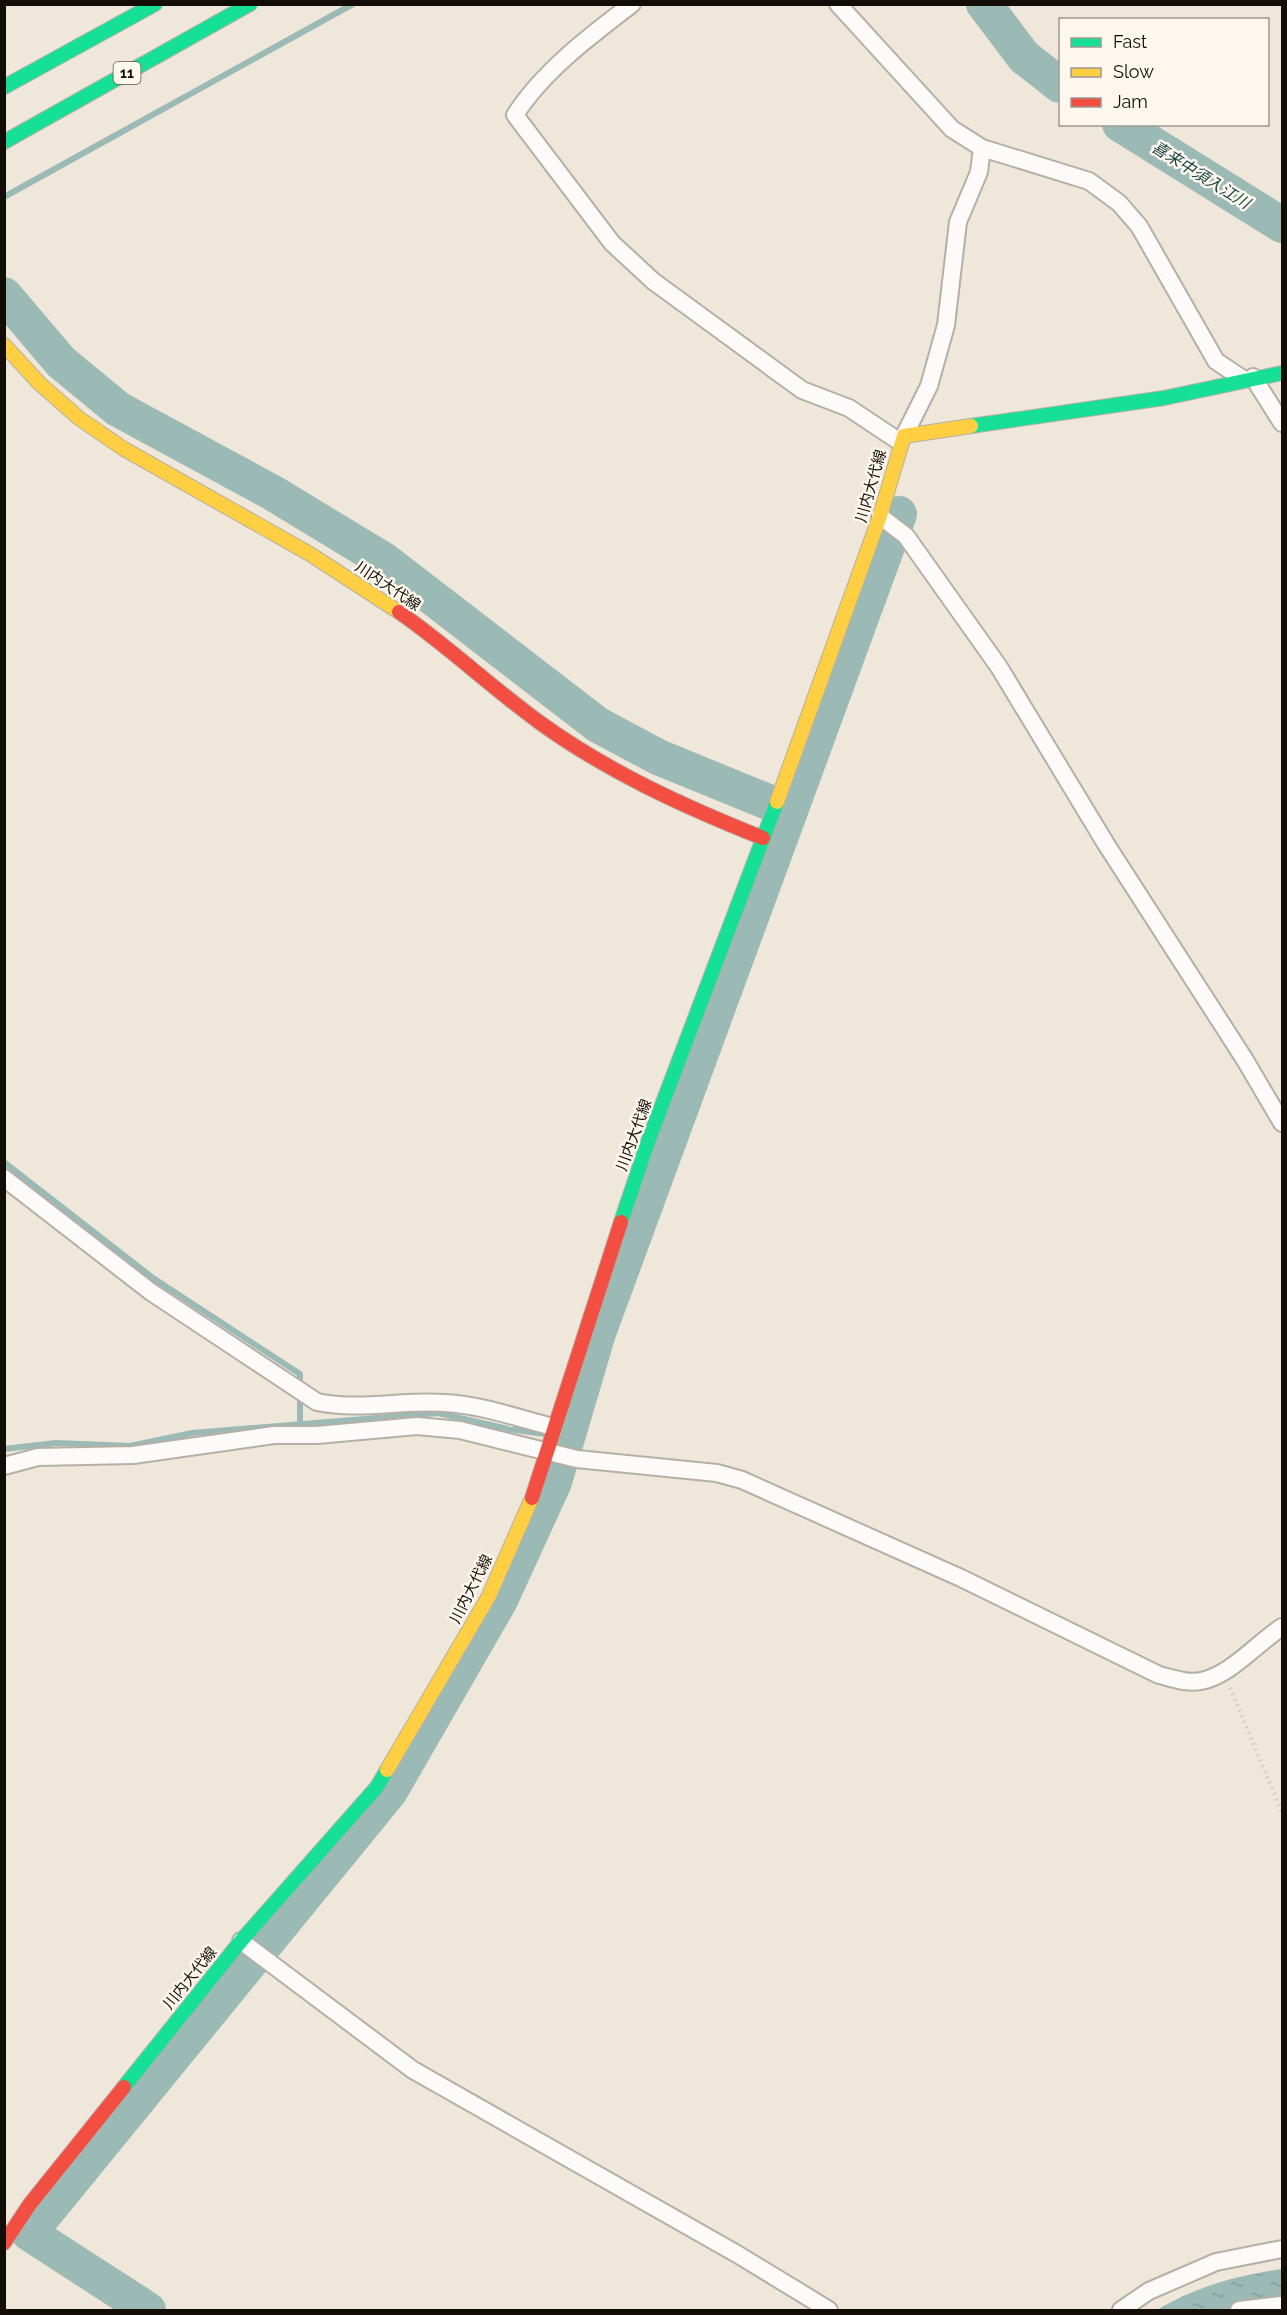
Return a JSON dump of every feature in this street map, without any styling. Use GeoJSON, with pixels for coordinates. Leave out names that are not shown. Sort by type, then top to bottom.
{"type":"FeatureCollection","features":[{"type":"Feature","properties":{"kind":"main road"},"geometry":{"type":"LineString","coordinates":[[4,87],[154,4]]}},
{"type":"Feature","properties":{"kind":"main road","name":"11"},"geometry":{"type":"LineString","coordinates":[[4,142],[250,4]]}},
{"type":"Feature","properties":{"kind":"main road","name":"川内大代線"},"geometry":{"type":"LineString","coordinates":[[4,345],[23,369],[83,421],[132,454],[354,581],[445,645],[541,723],[626,777],[681,806],[763,838]]}},
{"type":"Feature","properties":{"kind":"main road","name":"川内大代線"},"geometry":{"type":"LineString","coordinates":[[4,2243],[30,2204],[241,1941],[377,1787],[489,1596],[551,1450],[553,1428],[648,1143],[795,758],[883,517],[902,439],[1164,398],[1248,378],[1282,373]]}},
{"type":"Feature","properties":{"kind":"street"},"geometry":{"type":"LineString","coordinates":[[632,4],[587,38],[524,102],[515,115],[612,243],[653,281],[802,390],[849,408],[902,439],[929,386],[946,325],[958,222],[979,172],[982,148]]}},
{"type":"Feature","properties":{"kind":"street"},"geometry":{"type":"LineString","coordinates":[[838,4],[952,129],[982,148],[1089,181],[1119,203],[1139,226],[1216,361],[1248,378],[1282,423]]}},
{"type":"Feature","properties":{"kind":"street"},"geometry":{"type":"LineString","coordinates":[[883,517],[906,536],[999,667],[1106,844],[1245,1060],[1282,1123]]}},
{"type":"Feature","properties":{"kind":"street"},"geometry":{"type":"LineString","coordinates":[[4,1178],[151,1292],[317,1401],[341,1407],[444,1403],[483,1407],[553,1428]]}},
{"type":"Feature","properties":{"kind":"street"},"geometry":{"type":"LineString","coordinates":[[4,1466],[38,1457],[124,1455],[274,1435],[317,1435],[417,1426],[460,1430],[551,1450],[577,1459],[717,1473],[742,1480],[961,1578],[1159,1675],[1180,1681],[1201,1681],[1224,1671],[1282,1627]]}},
{"type":"Feature","properties":{"kind":"street"},"geometry":{"type":"LineString","coordinates":[[241,1941],[413,2070],[737,2254],[829,2310]]}},
{"type":"Feature","properties":{"kind":"street"},"geometry":{"type":"LineString","coordinates":[[1121,2310],[1149,2291],[1216,2262],[1282,2249]]}},
{"type":"Feature","properties":{"kind":"street"},"geometry":{"type":"LineString","coordinates":[[1239,2310],[1282,2305]]}},
{"type":"Feature","properties":{"kind":"path"},"geometry":{"type":"LineString","coordinates":[[1224,1671],[1282,1812]]}},
{"type":"Feature","properties":{"kind":"water"},"geometry":{"type":"Polygon","coordinates":[[[1282,2269],[1282,2297],[1224,2310],[1157,2310],[1217,2283],[1282,2269]]]}},
{"type":"Feature","properties":{"kind":"waterway"},"geometry":{"type":"LineString","coordinates":[[4,197],[353,4]]}},
{"type":"Feature","properties":{"kind":"waterway","name":"喜来中須入江川"},"geometry":{"type":"LineString","coordinates":[[984,4],[1024,57],[1059,84]]}},
{"type":"Feature","properties":{"kind":"waterway","name":"喜来中須入江川"},"geometry":{"type":"LineString","coordinates":[[1123,126],[1282,225]]}},
{"type":"Feature","properties":{"kind":"waterway"},"geometry":{"type":"LineString","coordinates":[[4,295],[61,362],[118,409],[273,493],[385,561],[598,725],[658,757],[790,811],[598,1333],[554,1482],[500,1600],[390,1791],[29,2233],[148,2310]]}},
{"type":"Feature","properties":{"kind":"waterway"},"geometry":{"type":"LineString","coordinates":[[790,811],[899,514]]}},
{"type":"Feature","properties":{"kind":"waterway"},"geometry":{"type":"LineString","coordinates":[[4,1162],[153,1278],[300,1374],[300,1423]]}},
{"type":"Feature","properties":{"kind":"waterway"},"geometry":{"type":"LineString","coordinates":[[4,1449],[56,1443],[130,1446],[192,1433],[438,1413],[508,1429],[545,1434]]}},
{"type":"Feature","properties":{"kind":"waterway"},"geometry":{"type":"LineString","coordinates":[[555,1435],[569,1437]]}},
{"type":"Feature","properties":{"kind":"traffic: fast"},"geometry":{"type":"LineString","coordinates":[[4,87],[155,4]]}},
{"type":"Feature","properties":{"kind":"traffic: fast"},"geometry":{"type":"LineString","coordinates":[[4,142],[250,4]]}},
{"type":"Feature","properties":{"kind":"traffic: fast"},"geometry":{"type":"LineString","coordinates":[[971,426],[1164,398],[1282,373]]}},
{"type":"Feature","properties":{"kind":"traffic: fast"},"geometry":{"type":"LineString","coordinates":[[621,1222],[648,1142],[777,802]]}},
{"type":"Feature","properties":{"kind":"traffic: fast"},"geometry":{"type":"LineString","coordinates":[[124,2087],[241,1941],[377,1787],[387,1770]]}},
{"type":"Feature","properties":{"kind":"traffic: slow"},"geometry":{"type":"LineString","coordinates":[[4,345],[40,384],[80,419],[124,449],[310,554],[399,612]]}},
{"type":"Feature","properties":{"kind":"traffic: slow"},"geometry":{"type":"LineString","coordinates":[[777,802],[880,516],[904,436],[971,426]]}},
{"type":"Feature","properties":{"kind":"traffic: slow"},"geometry":{"type":"LineString","coordinates":[[387,1770],[489,1596],[532,1498]]}},
{"type":"Feature","properties":{"kind":"traffic: jam"},"geometry":{"type":"LineString","coordinates":[[399,612],[539,722],[592,757],[676,801],[763,838]]}},
{"type":"Feature","properties":{"kind":"traffic: jam"},"geometry":{"type":"LineString","coordinates":[[532,1498],[621,1222]]}},
{"type":"Feature","properties":{"kind":"traffic: jam"},"geometry":{"type":"LineString","coordinates":[[4,2243],[30,2204],[124,2087]]}}]}
